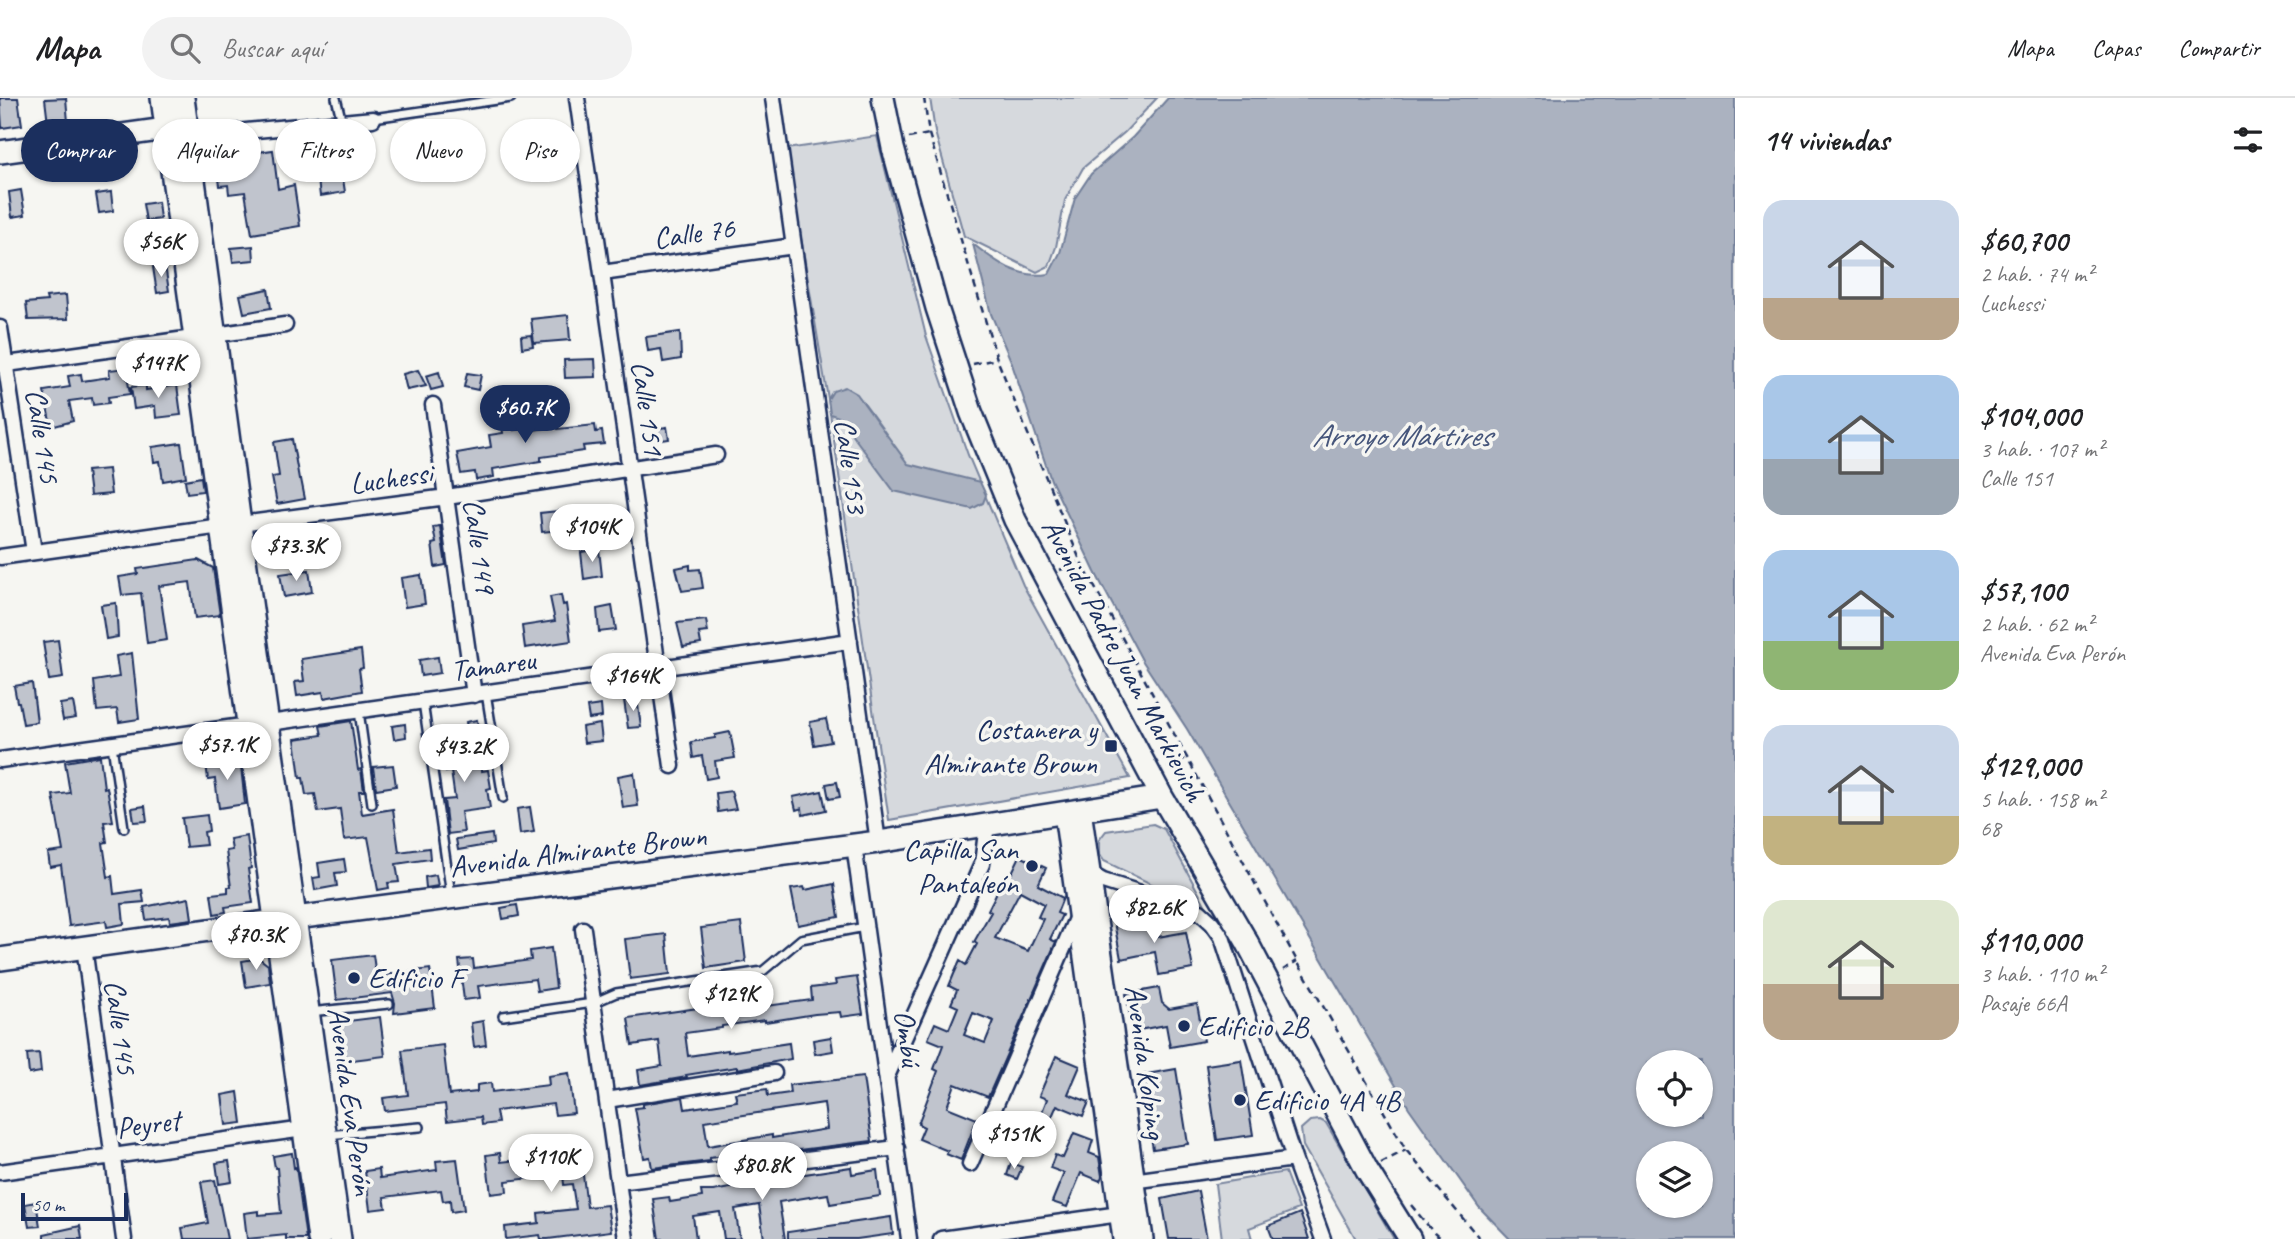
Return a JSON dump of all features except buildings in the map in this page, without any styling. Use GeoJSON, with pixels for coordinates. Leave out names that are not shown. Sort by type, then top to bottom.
{"type":"FeatureCollection","features":[{"type":"Feature","properties":{"kind":"main road","name":"Avenida Eva Perón"},"geometry":{"type":"LineString","coordinates":[[162,98],[172,119]]}},
{"type":"Feature","properties":{"kind":"main road","name":"Avenida Eva Perón"},"geometry":{"type":"LineString","coordinates":[[179,119],[183,98]]}},
{"type":"Feature","properties":{"kind":"main road","name":"Avenida Padre Juan Markievich"},"geometry":{"type":"LineString","coordinates":[[883,98],[892,148],[914,229],[971,412],[1021,532],[1162,797],[1247,942],[1362,1160],[1403,1209],[1421,1239]]}},
{"type":"Feature","properties":{"kind":"main road"},"geometry":{"type":"LineString","coordinates":[[0,152],[152,132]]}},
{"type":"Feature","properties":{"kind":"main road","name":"Avenida Eva Perón"},"geometry":{"type":"LineString","coordinates":[[184,182],[285,919],[304,1129],[319,1239]]}},
{"type":"Feature","properties":{"kind":"main road","name":"Avenida Almirante Brown"},"geometry":{"type":"LineString","coordinates":[[0,959],[878,842],[1162,797]]}},
{"type":"Feature","properties":{"kind":"main road","name":"Avenida Kolping"},"geometry":{"type":"LineString","coordinates":[[1073,811],[1089,873],[1129,1213],[1124,1239]]}},
{"type":"Feature","properties":{"kind":"main road","name":"Avenida Kolping"},"geometry":{"type":"LineString","coordinates":[[1073,811],[1079,913],[1125,1182]]}},
{"type":"Feature","properties":{"kind":"main road","name":"Avenida Eva Perón"},"geometry":{"type":"LineString","coordinates":[[285,919],[309,1012],[340,1239]]}},
{"type":"Feature","properties":{"kind":"main road","name":"Avenida Padre Juan Markievich"},"geometry":{"type":"LineString","coordinates":[[1403,1209],[1410,1239]]}},
{"type":"Feature","properties":{"kind":"main road","name":"Avenida Kolping"},"geometry":{"type":"LineString","coordinates":[[1129,1213],[1142,1239]]}},
{"type":"Feature","properties":{"kind":"street","name":"Calle 151"},"geometry":{"type":"LineString","coordinates":[[577,98],[672,766]]}},
{"type":"Feature","properties":{"kind":"street","name":"Calle 153"},"geometry":{"type":"LineString","coordinates":[[773,98],[878,842]]}},
{"type":"Feature","properties":{"kind":"street"},"geometry":{"type":"LineString","coordinates":[[367,119],[373,118]]}},
{"type":"Feature","properties":{"kind":"street","name":"Calle 76"},"geometry":{"type":"LineString","coordinates":[[602,273],[794,246]]}},
{"type":"Feature","properties":{"kind":"street"},"geometry":{"type":"LineString","coordinates":[[3,365],[285,325]]}},
{"type":"Feature","properties":{"kind":"street","name":"Calle 145"},"geometry":{"type":"LineString","coordinates":[[0,328],[3,365],[34,552]]}},
{"type":"Feature","properties":{"kind":"street","name":"Calle 149"},"geometry":{"type":"LineString","coordinates":[[433,405],[480,694]]}},
{"type":"Feature","properties":{"kind":"street","name":"Luchessi"},"geometry":{"type":"LineString","coordinates":[[0,557],[447,497],[716,455]]}},
{"type":"Feature","properties":{"kind":"street","name":"Tamareu"},"geometry":{"type":"LineString","coordinates":[[0,760],[850,641]]}},
{"type":"Feature","properties":{"kind":"street"},"geometry":{"type":"LineString","coordinates":[[887,1075],[982,864],[987,824]]}},
{"type":"Feature","properties":{"kind":"street","name":"Ombú"},"geometry":{"type":"LineString","coordinates":[[854,845],[909,1239]]}},
{"type":"Feature","properties":{"kind":"street"},"geometry":{"type":"LineString","coordinates":[[1089,873],[1103,881],[1200,912],[1222,937],[1323,1239]]}},
{"type":"Feature","properties":{"kind":"street"},"geometry":{"type":"LineString","coordinates":[[971,1164],[1079,913]]}},
{"type":"Feature","properties":{"kind":"street"},"geometry":{"type":"LineString","coordinates":[[583,929],[626,1239]]}},
{"type":"Feature","properties":{"kind":"street","name":"Calle 145"},"geometry":{"type":"LineString","coordinates":[[84,947],[124,1239]]}},
{"type":"Feature","properties":{"kind":"street"},"geometry":{"type":"LineString","coordinates":[[607,1100],[774,1073]]}},
{"type":"Feature","properties":{"kind":"street","name":"Peyret"},"geometry":{"type":"LineString","coordinates":[[0,1171],[304,1129]]}},
{"type":"Feature","properties":{"kind":"street"},"geometry":{"type":"LineString","coordinates":[[618,1182],[897,1148]]}},
{"type":"Feature","properties":{"kind":"street"},"geometry":{"type":"LineString","coordinates":[[1125,1182],[1294,1158]]}},
{"type":"Feature","properties":{"kind":"street"},"geometry":{"type":"LineString","coordinates":[[942,1239],[1129,1213]]}},
{"type":"Feature","properties":{"kind":"lane"},"geometry":{"type":"LineString","coordinates":[[336,98],[341,119]]}},
{"type":"Feature","properties":{"kind":"lane"},"geometry":{"type":"LineString","coordinates":[[373,118],[511,98]]}},
{"type":"Feature","properties":{"kind":"lane"},"geometry":{"type":"LineString","coordinates":[[480,694],[503,798]]}},
{"type":"Feature","properties":{"kind":"lane"},"geometry":{"type":"LineString","coordinates":[[423,702],[451,898]]}},
{"type":"Feature","properties":{"kind":"lane"},"geometry":{"type":"LineString","coordinates":[[359,711],[372,804]]}},
{"type":"Feature","properties":{"kind":"lane"},"geometry":{"type":"LineString","coordinates":[[111,745],[124,828]]}},
{"type":"Feature","properties":{"kind":"lane"},"geometry":{"type":"LineString","coordinates":[[503,1016],[593,1003],[616,993],[764,971],[801,939],[865,927]]}},
{"type":"Feature","properties":{"kind":"lane"},"geometry":{"type":"LineString","coordinates":[[309,1012],[389,1004]]}},
{"type":"Feature","properties":{"kind":"lane"},"geometry":{"type":"LineString","coordinates":[[326,1135],[420,1127]]}},
{"type":"Feature","properties":{"kind":"path"},"geometry":{"type":"LineString","coordinates":[[924,98],[929,134],[997,359],[1080,560],[1297,961],[1406,1150],[1480,1239]]}},
{"type":"Feature","properties":{"kind":"path"},"geometry":{"type":"LineString","coordinates":[[903,139],[929,134]]}},
{"type":"Feature","properties":{"kind":"path"},"geometry":{"type":"LineString","coordinates":[[970,365],[997,359]]}},
{"type":"Feature","properties":{"kind":"path"},"geometry":{"type":"LineString","coordinates":[[1054,573],[1080,560]]}},
{"type":"Feature","properties":{"kind":"path"},"geometry":{"type":"LineString","coordinates":[[1165,769],[1186,758]]}},
{"type":"Feature","properties":{"kind":"path"},"geometry":{"type":"LineString","coordinates":[[1278,973],[1297,961]]}},
{"type":"Feature","properties":{"kind":"path"},"geometry":{"type":"LineString","coordinates":[[1378,1164],[1406,1150]]}},
{"type":"Feature","properties":{"kind":"path"},"geometry":{"type":"LineString","coordinates":[[1403,1209],[1441,1239]]}},
{"type":"Feature","properties":{"kind":"shaded area"},"geometry":{"type":"Polygon","coordinates":[[[930,98],[1157,98],[1125,132],[1083,168],[1065,200],[1056,247],[1049,266],[1037,272],[964,236],[935,132],[930,98]]]}},
{"type":"Feature","properties":{"kind":"shaded area"},"geometry":{"type":"Polygon","coordinates":[[[877,136],[926,336],[968,455],[1023,585],[1130,778],[889,820],[828,399],[786,149],[877,136]]]}},
{"type":"Feature","properties":{"kind":"shaded area"},"geometry":{"type":"Polygon","coordinates":[[[1153,824],[1164,829],[1209,912],[1104,861],[1100,855],[1099,840],[1106,831],[1153,824]]]}},
{"type":"Feature","properties":{"kind":"shaded area"},"geometry":{"type":"Polygon","coordinates":[[[1320,1120],[1326,1123],[1394,1239],[1356,1239],[1303,1146],[1301,1129],[1310,1121],[1320,1120]]]}},
{"type":"Feature","properties":{"kind":"shaded area"},"geometry":{"type":"Polygon","coordinates":[[[1285,1172],[1299,1209],[1249,1228],[1252,1239],[1222,1239],[1215,1184],[1285,1172]]]}},
{"type":"Feature","properties":{"kind":"water","name":"Arroyo Mártires"},"geometry":{"type":"Polygon","coordinates":[[[1168,98],[1735,98],[1735,1239],[1510,1239],[1479,1207],[1409,1108],[1187,729],[1142,660],[1095,572],[1051,480],[1011,361],[991,314],[973,244],[1008,268],[1027,274],[1049,274],[1060,253],[1075,198],[1091,174],[1133,137],[1168,98]]]}},
{"type":"Feature","properties":{"kind":"water"},"geometry":{"type":"Polygon","coordinates":[[[845,387],[857,394],[908,464],[980,482],[986,495],[983,503],[972,509],[894,491],[839,417],[830,414],[828,399],[833,391],[845,387]]]}},
{"type":"Feature","properties":{"kind":"place","name":"Costanera y Almirante Brown"},"geometry":{"type":"Point","coordinates":[1111,746]}},
{"type":"Feature","properties":{"kind":"place","name":"Capilla San Pantaleón"},"geometry":{"type":"Point","coordinates":[1032,866]}},
{"type":"Feature","properties":{"kind":"place","name":"Edificio F"},"geometry":{"type":"Point","coordinates":[354,978]}},
{"type":"Feature","properties":{"kind":"place","name":"Edificio 2B"},"geometry":{"type":"Point","coordinates":[1184,1026]}},
{"type":"Feature","properties":{"kind":"place","name":"Edificio 4A 4B"},"geometry":{"type":"Point","coordinates":[1240,1100]}}]}
